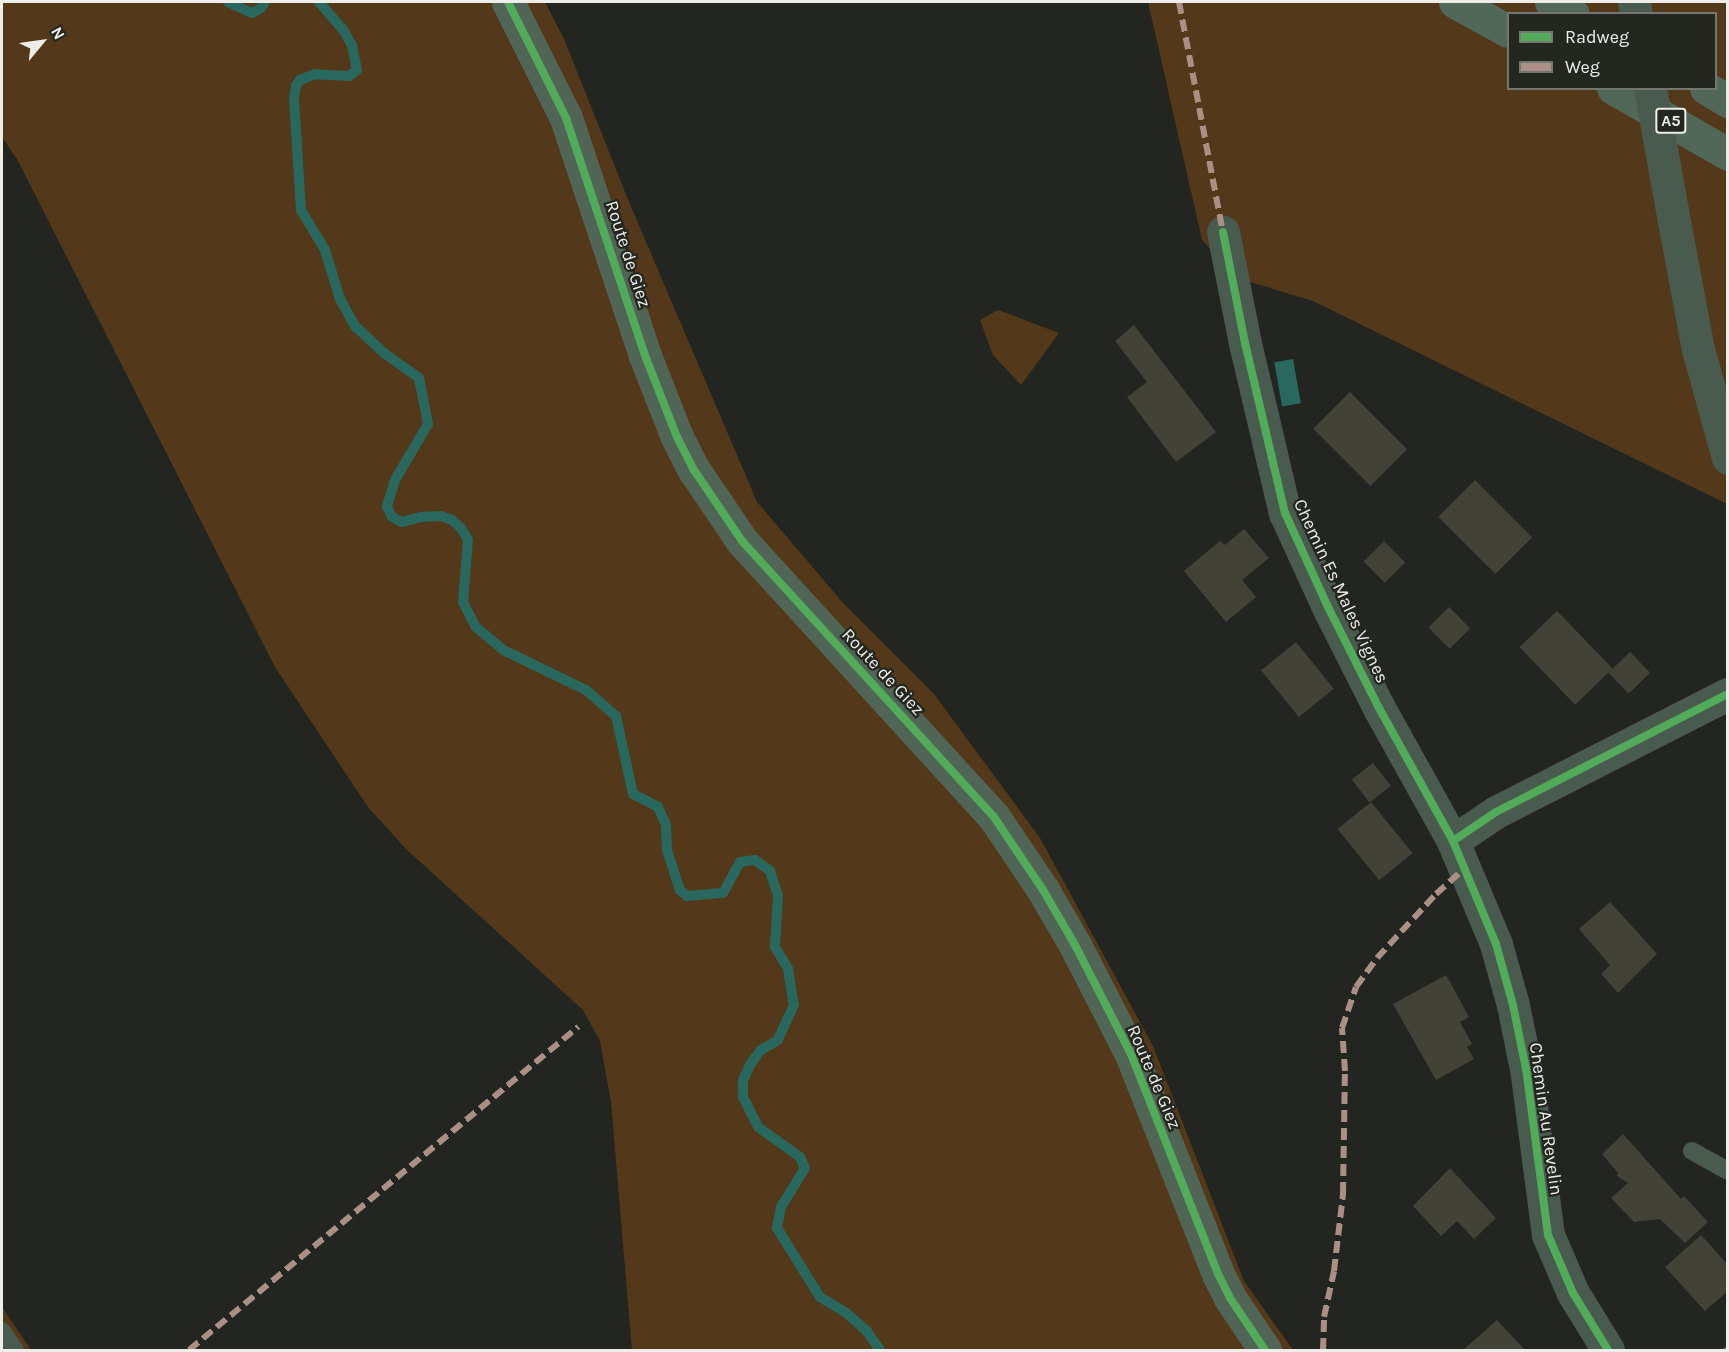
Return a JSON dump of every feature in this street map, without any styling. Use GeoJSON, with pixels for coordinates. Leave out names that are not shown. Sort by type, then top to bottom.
{"type":"FeatureCollection","features":[{"type":"Feature","properties":{"kind":"highway"},"geometry":{"type":"LineString","coordinates":[[1455,2],[1507,30]]}},
{"type":"Feature","properties":{"kind":"highway"},"geometry":{"type":"LineString","coordinates":[[1551,2],[1569,12]]}},
{"type":"Feature","properties":{"kind":"highway","name":"A5"},"geometry":{"type":"LineString","coordinates":[[1618,90],[1728,153]]}},
{"type":"Feature","properties":{"kind":"highway","name":"A5"},"geometry":{"type":"LineString","coordinates":[[1709,90],[1728,101]]}},
{"type":"Feature","properties":{"kind":"street","name":"Route de Giez"},"geometry":{"type":"LineString","coordinates":[[508,2],[566,118],[646,358],[677,437],[694,470],[742,541],[980,800],[1043,890],[1075,945],[1131,1054],[1218,1274],[1230,1298],[1265,1350]]}},
{"type":"Feature","properties":{"kind":"street"},"geometry":{"type":"LineString","coordinates":[[1650,90],[1698,349],[1728,458]]}},
{"type":"Feature","properties":{"kind":"street","name":"Chemin Es Males Vignes"},"geometry":{"type":"LineString","coordinates":[[1223,232],[1245,343],[1285,513],[1359,668],[1453,841]]}},
{"type":"Feature","properties":{"kind":"street"},"geometry":{"type":"LineString","coordinates":[[1453,841],[1496,812],[1728,693]]}},
{"type":"Feature","properties":{"kind":"street","name":"Chemin Au Revelin"},"geometry":{"type":"LineString","coordinates":[[1453,841],[1496,944],[1513,1005],[1526,1069],[1548,1235],[1573,1293],[1608,1350]]}},
{"type":"Feature","properties":{"kind":"lane"},"geometry":{"type":"LineString","coordinates":[[1692,1151],[1728,1171]]}},
{"type":"Feature","properties":{"kind":"lane"},"geometry":{"type":"LineString","coordinates":[[2,1331],[15,1350]]}},
{"type":"Feature","properties":{"kind":"shaded area"},"geometry":{"type":"Polygon","coordinates":[[[2,2],[545,2],[564,39],[629,202],[757,502],[844,604],[934,694],[1040,838],[1153,1046],[1244,1281],[1293,1350],[632,1350],[611,1102],[600,1041],[583,1010],[406,849],[368,807],[275,667],[17,159],[2,137],[2,2]]]}},
{"type":"Feature","properties":{"kind":"shaded area"},"geometry":{"type":"Polygon","coordinates":[[[1148,2],[1727,2],[1727,504],[1313,301],[1237,278],[1202,240],[1148,2]]]}},
{"type":"Feature","properties":{"kind":"shaded area"},"geometry":{"type":"Polygon","coordinates":[[[998,310],[1059,333],[1021,385],[993,355],[980,320],[998,310]]]}},
{"type":"Feature","properties":{"kind":"shaded area"},"geometry":{"type":"Polygon","coordinates":[[[2,1307],[31,1350],[2,1350],[2,1307]]]}},
{"type":"Feature","properties":{"kind":"water"},"geometry":{"type":"Polygon","coordinates":[[[1293,359],[1301,403],[1282,407],[1274,362],[1293,359]]]}},
{"type":"Feature","properties":{"kind":"building"},"geometry":{"type":"Polygon","coordinates":[[[1134,325],[1216,432],[1176,462],[1127,397],[1147,382],[1115,341],[1134,325]]]}},
{"type":"Feature","properties":{"kind":"building"},"geometry":{"type":"Polygon","coordinates":[[[1350,392],[1407,449],[1371,486],[1313,429],[1350,392]]]}},
{"type":"Feature","properties":{"kind":"building"},"geometry":{"type":"Polygon","coordinates":[[[1475,480],[1532,537],[1496,574],[1438,517],[1475,480]]]}},
{"type":"Feature","properties":{"kind":"building"},"geometry":{"type":"Polygon","coordinates":[[[1244,529],[1269,558],[1242,580],[1256,597],[1226,622],[1184,571],[1220,541],[1225,545],[1244,529]]]}},
{"type":"Feature","properties":{"kind":"building"},"geometry":{"type":"Polygon","coordinates":[[[1384,541],[1405,562],[1385,583],[1363,562],[1384,541]]]}},
{"type":"Feature","properties":{"kind":"building"},"geometry":{"type":"Polygon","coordinates":[[[1449,607],[1470,628],[1450,649],[1428,628],[1449,607]]]}},
{"type":"Feature","properties":{"kind":"building"},"geometry":{"type":"Polygon","coordinates":[[[1557,611],[1613,669],[1575,705],[1520,647],[1557,611]]]}},
{"type":"Feature","properties":{"kind":"building"},"geometry":{"type":"Polygon","coordinates":[[[1296,642],[1334,689],[1299,717],[1261,670],[1296,642]]]}},
{"type":"Feature","properties":{"kind":"building"},"geometry":{"type":"Polygon","coordinates":[[[1630,652],[1650,673],[1629,694],[1608,673],[1630,652]]]}},
{"type":"Feature","properties":{"kind":"building"},"geometry":{"type":"Polygon","coordinates":[[[1373,763],[1391,786],[1370,802],[1352,780],[1373,763]]]}},
{"type":"Feature","properties":{"kind":"building"},"geometry":{"type":"Polygon","coordinates":[[[1371,802],[1413,853],[1379,880],[1338,829],[1371,802]]]}},
{"type":"Feature","properties":{"kind":"building"},"geometry":{"type":"Polygon","coordinates":[[[1610,902],[1657,954],[1618,993],[1601,974],[1610,965],[1579,929],[1610,902]]]}},
{"type":"Feature","properties":{"kind":"building"},"geometry":{"type":"Polygon","coordinates":[[[1446,975],[1469,1017],[1460,1022],[1472,1044],[1467,1047],[1474,1059],[1436,1080],[1393,1004],[1446,975]]]}},
{"type":"Feature","properties":{"kind":"building"},"geometry":{"type":"Polygon","coordinates":[[[1623,1134],[1681,1199],[1684,1196],[1708,1222],[1685,1243],[1660,1219],[1634,1222],[1611,1198],[1628,1183],[1617,1176],[1618,1173],[1602,1154],[1623,1134]]]}},
{"type":"Feature","properties":{"kind":"building"},"geometry":{"type":"Polygon","coordinates":[[[1450,1168],[1496,1218],[1474,1239],[1457,1221],[1441,1236],[1413,1206],[1450,1168]]]}},
{"type":"Feature","properties":{"kind":"building"},"geometry":{"type":"Polygon","coordinates":[[[1701,1235],[1728,1265],[1728,1291],[1705,1311],[1665,1267],[1701,1235]]]}},
{"type":"Feature","properties":{"kind":"building"},"geometry":{"type":"Polygon","coordinates":[[[1497,1320],[1525,1350],[1463,1350],[1497,1320]]]}},
{"type":"Feature","properties":{"kind":"waterway"},"geometry":{"type":"LineString","coordinates":[[228,2],[252,13],[261,8],[265,2]]}},
{"type":"Feature","properties":{"kind":"waterway"},"geometry":{"type":"LineString","coordinates":[[319,2],[342,28],[352,45],[357,70],[349,76],[315,74],[300,80],[296,86],[294,99],[301,210],[325,250],[340,299],[355,326],[384,353],[419,378],[428,424],[395,480],[387,507],[392,517],[402,522],[421,517],[441,516],[452,520],[461,528],[468,540],[463,602],[476,627],[503,650],[586,690],[616,716],[633,794],[658,807],[666,825],[667,850],[680,890],[687,896],[723,893],[740,862],[755,860],[770,871],[778,895],[775,947],[788,969],[794,1005],[778,1040],[760,1051],[750,1065],[743,1080],[743,1097],[758,1127],[800,1157],[805,1168],[781,1207],[777,1228],[820,1297],[845,1312],[866,1330],[880,1350]]}},
{"type":"Feature","properties":{"kind":"marked path"},"geometry":{"type":"LineString","coordinates":[[1179,2],[1223,232]]}},
{"type":"Feature","properties":{"kind":"marked path"},"geometry":{"type":"LineString","coordinates":[[1323,1350],[1324,1317],[1334,1271],[1343,1194],[1345,1071],[1342,1028],[1356,987],[1377,958],[1436,894],[1466,867]]}},
{"type":"Feature","properties":{"kind":"marked path"},"geometry":{"type":"LineString","coordinates":[[189,1350],[578,1027]]}},
{"type":"Feature","properties":{"kind":"cycle path"},"geometry":{"type":"LineString","coordinates":[[508,2],[566,118],[646,358],[677,437],[694,470],[742,541],[994,817],[1043,890],[1075,945],[1131,1054],[1218,1274],[1230,1298],[1265,1350]]}},
{"type":"Feature","properties":{"kind":"cycle path"},"geometry":{"type":"LineString","coordinates":[[1223,232],[1245,343],[1285,513],[1329,609],[1379,708],[1453,841]]}},
{"type":"Feature","properties":{"kind":"cycle path"},"geometry":{"type":"LineString","coordinates":[[1608,1350],[1573,1293],[1548,1235],[1526,1069],[1513,1005],[1496,944],[1453,841],[1496,812],[1728,694]]}}]}
